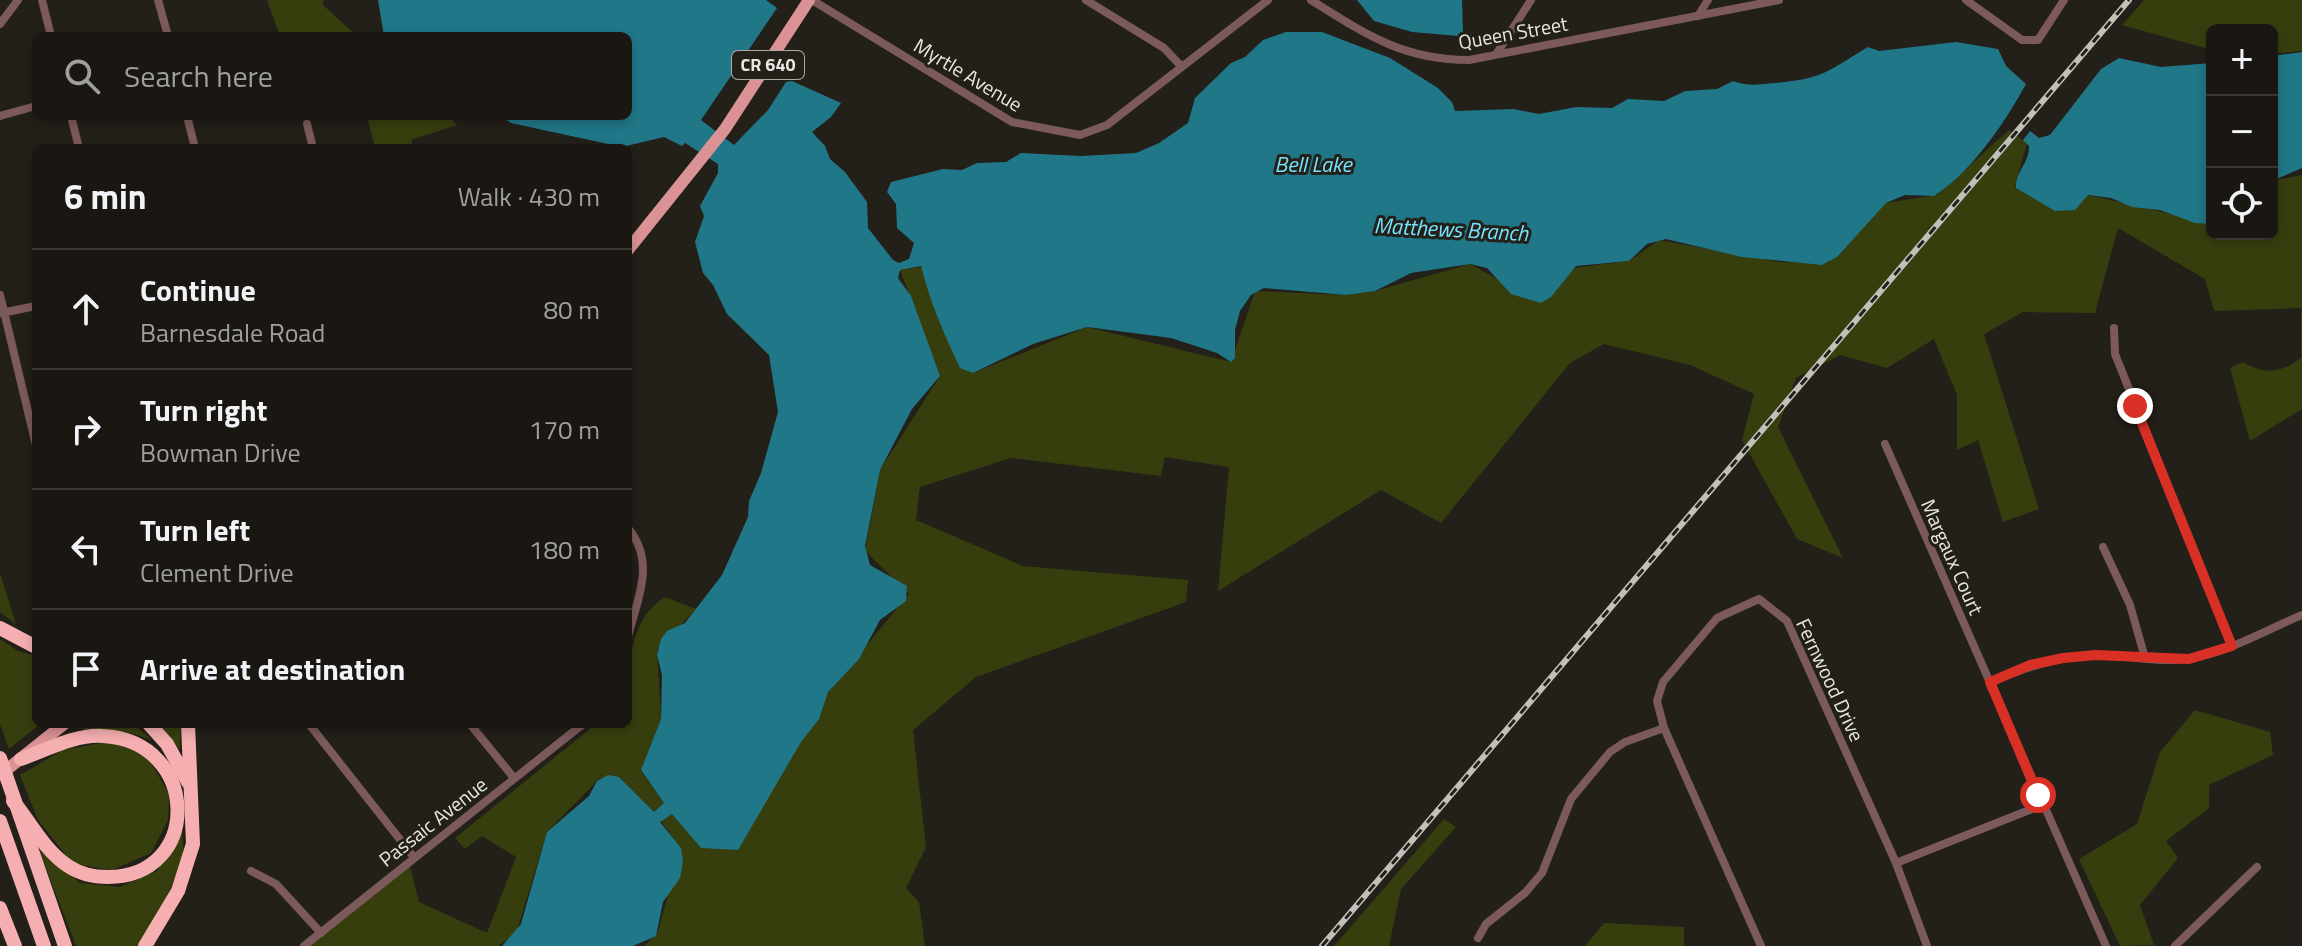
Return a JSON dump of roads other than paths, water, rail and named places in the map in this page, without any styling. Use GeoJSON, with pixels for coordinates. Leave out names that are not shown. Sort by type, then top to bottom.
{"type":"FeatureCollection","features":[{"type":"Feature","properties":{"kind":"highway"},"geometry":{"type":"LineString","coordinates":[[0,628],[32,645]]}},
{"type":"Feature","properties":{"kind":"highway"},"geometry":{"type":"LineString","coordinates":[[153,728],[167,744],[192,790]]}},
{"type":"Feature","properties":{"kind":"highway"},"geometry":{"type":"LineString","coordinates":[[145,946],[188,869],[195,822],[188,728]]}},
{"type":"Feature","properties":{"kind":"highway"},"geometry":{"type":"LineString","coordinates":[[13,801],[51,853],[70,868],[94,877],[119,877],[142,870],[162,855],[174,833],[178,797],[170,773],[147,749],[130,740],[102,735],[80,738],[21,759]]}},
{"type":"Feature","properties":{"kind":"highway"},"geometry":{"type":"LineString","coordinates":[[0,758],[65,946]]}},
{"type":"Feature","properties":{"kind":"highway"},"geometry":{"type":"LineString","coordinates":[[2,826],[44,946]]}},
{"type":"Feature","properties":{"kind":"highway"},"geometry":{"type":"LineString","coordinates":[[0,908],[15,946]]}},
{"type":"Feature","properties":{"kind":"main road","name":"CR 640"},"geometry":{"type":"LineString","coordinates":[[632,245],[725,129],[811,0]]}},
{"type":"Feature","properties":{"kind":"main road"},"geometry":{"type":"LineString","coordinates":[[0,775],[59,728]]}},
{"type":"Feature","properties":{"kind":"street"},"geometry":{"type":"LineString","coordinates":[[0,24],[18,0]]}},
{"type":"Feature","properties":{"kind":"street"},"geometry":{"type":"LineString","coordinates":[[42,0],[50,32]]}},
{"type":"Feature","properties":{"kind":"street"},"geometry":{"type":"LineString","coordinates":[[158,0],[167,32]]}},
{"type":"Feature","properties":{"kind":"street","name":"Myrtle Avenue"},"geometry":{"type":"LineString","coordinates":[[811,0],[1012,122],[1030,128],[1080,135],[1107,125],[1268,0]]}},
{"type":"Feature","properties":{"kind":"street"},"geometry":{"type":"LineString","coordinates":[[1086,0],[1164,48],[1181,66]]}},
{"type":"Feature","properties":{"kind":"street","name":"Queen Street"},"geometry":{"type":"LineString","coordinates":[[1311,0],[1389,46],[1421,57],[1469,60],[1779,0]]}},
{"type":"Feature","properties":{"kind":"street"},"geometry":{"type":"LineString","coordinates":[[1497,53],[1531,0]]}},
{"type":"Feature","properties":{"kind":"street"},"geometry":{"type":"LineString","coordinates":[[1698,16],[1708,0]]}},
{"type":"Feature","properties":{"kind":"street"},"geometry":{"type":"LineString","coordinates":[[1966,0],[2022,40],[2038,40],[2064,0]]}},
{"type":"Feature","properties":{"kind":"street"},"geometry":{"type":"LineString","coordinates":[[0,116],[32,107]]}},
{"type":"Feature","properties":{"kind":"street"},"geometry":{"type":"LineString","coordinates":[[72,120],[78,144]]}},
{"type":"Feature","properties":{"kind":"street"},"geometry":{"type":"LineString","coordinates":[[188,120],[194,144]]}},
{"type":"Feature","properties":{"kind":"street"},"geometry":{"type":"LineString","coordinates":[[307,124],[312,144]]}},
{"type":"Feature","properties":{"kind":"street"},"geometry":{"type":"LineString","coordinates":[[0,295],[32,429]]}},
{"type":"Feature","properties":{"kind":"street"},"geometry":{"type":"LineString","coordinates":[[2,313],[32,307]]}},
{"type":"Feature","properties":{"kind":"street"},"geometry":{"type":"LineString","coordinates":[[2114,328],[2115,354],[2232,646]]}},
{"type":"Feature","properties":{"kind":"street","name":"Margaux Court"},"geometry":{"type":"LineString","coordinates":[[1885,444],[2106,946]]}},
{"type":"Feature","properties":{"kind":"street"},"geometry":{"type":"LineString","coordinates":[[632,534],[641,546],[645,574],[632,621]]}},
{"type":"Feature","properties":{"kind":"street"},"geometry":{"type":"LineString","coordinates":[[2103,547],[2122,584],[2141,636],[2145,658]]}},
{"type":"Feature","properties":{"kind":"street","name":"Fernwood Drive"},"geometry":{"type":"LineString","coordinates":[[1761,946],[1664,728],[1657,701],[1663,682],[1717,618],[1759,599],[1787,621],[1896,863],[1927,946]]}},
{"type":"Feature","properties":{"kind":"street"},"geometry":{"type":"LineString","coordinates":[[1990,682],[2030,665],[2063,658],[2189,659],[2232,646],[2302,615]]}},
{"type":"Feature","properties":{"kind":"street"},"geometry":{"type":"LineString","coordinates":[[312,728],[413,856]]}},
{"type":"Feature","properties":{"kind":"street"},"geometry":{"type":"LineString","coordinates":[[473,728],[514,778]]}},
{"type":"Feature","properties":{"kind":"street","name":"Passaic Avenue"},"geometry":{"type":"LineString","coordinates":[[304,946],[413,856],[578,728]]}},
{"type":"Feature","properties":{"kind":"street"},"geometry":{"type":"LineString","coordinates":[[1478,938],[1486,924],[1525,893],[1542,873],[1571,799],[1610,752],[1625,742],[1664,728]]}},
{"type":"Feature","properties":{"kind":"street"},"geometry":{"type":"LineString","coordinates":[[1896,863],[2042,805]]}},
{"type":"Feature","properties":{"kind":"street"},"geometry":{"type":"LineString","coordinates":[[2175,946],[2257,867]]}},
{"type":"Feature","properties":{"kind":"street"},"geometry":{"type":"LineString","coordinates":[[251,871],[276,884],[321,933]]}},
{"type":"Feature","properties":{"kind":"water","name":"Bell Lake"},"geometry":{"type":"Polygon","coordinates":[[[378,0],[766,0],[777,8],[701,120],[734,145],[768,110],[786,82],[792,81],[841,103],[831,117],[812,132],[825,146],[830,159],[845,172],[867,202],[868,228],[893,260],[899,263],[909,259],[914,243],[897,228],[896,204],[887,192],[891,182],[943,169],[962,170],[977,163],[1006,162],[1021,153],[1081,156],[1136,153],[1159,143],[1188,123],[1195,98],[1231,63],[1245,57],[1263,40],[1286,32],[1322,32],[1390,58],[1438,88],[1452,102],[1455,111],[1513,109],[1539,114],[1576,107],[1612,108],[1628,99],[1664,101],[1685,91],[1717,89],[1733,81],[1754,85],[1806,79],[1825,72],[1868,47],[1879,51],[1956,42],[1998,49],[2006,66],[2026,84],[1986,145],[1948,186],[1934,196],[1905,195],[1886,203],[1837,257],[1822,265],[1742,257],[1666,239],[1647,244],[1629,261],[1576,266],[1551,297],[1541,303],[1511,294],[1487,268],[1470,264],[1411,273],[1375,291],[1346,295],[1264,288],[1251,295],[1240,311],[1235,330],[1235,358],[1231,362],[1217,353],[1171,338],[1087,327],[1033,344],[973,373],[960,368],[938,318],[921,266],[900,270],[898,278],[911,296],[940,376],[912,409],[880,470],[865,546],[870,565],[907,586],[906,601],[880,620],[859,659],[828,692],[819,719],[801,742],[738,850],[701,848],[672,814],[660,822],[681,848],[683,861],[680,878],[663,902],[656,936],[633,946],[502,946],[521,924],[547,832],[589,796],[597,781],[608,775],[619,777],[654,812],[664,803],[641,770],[661,719],[662,675],[657,655],[661,639],[667,631],[685,623],[722,575],[748,517],[749,501],[761,473],[778,412],[769,355],[727,314],[713,285],[703,273],[695,242],[704,216],[700,206],[718,173],[718,164],[685,143],[682,146],[664,137],[632,145],[608,144],[507,120],[632,120],[632,32],[383,32],[378,0]]]}},
{"type":"Feature","properties":{"kind":"water"},"geometry":{"type":"Polygon","coordinates":[[[1357,0],[1462,0],[1463,32],[1458,36],[1412,32],[1374,21],[1357,0]]]}},
{"type":"Feature","properties":{"kind":"water"},"geometry":{"type":"Polygon","coordinates":[[[2302,52],[2302,168],[2278,178],[2278,96],[2278,55],[2302,52]]]}},
{"type":"Feature","properties":{"kind":"water"},"geometry":{"type":"Polygon","coordinates":[[[2119,58],[2161,67],[2206,63],[2206,224],[2195,223],[2160,210],[2132,207],[2111,198],[2088,195],[2075,210],[2055,211],[2016,188],[2029,152],[2029,146],[2023,140],[2030,131],[2039,138],[2050,135],[2101,69],[2119,58]]]}},
{"type":"Feature","properties":{"kind":"railway"},"geometry":{"type":"LineString","coordinates":[[1322,946],[2129,0]]}},
{"type":"Feature","properties":{"kind":"water label","name":"Matthews Branch"},"geometry":{"type":"Point","coordinates":[1451,229]}}]}
